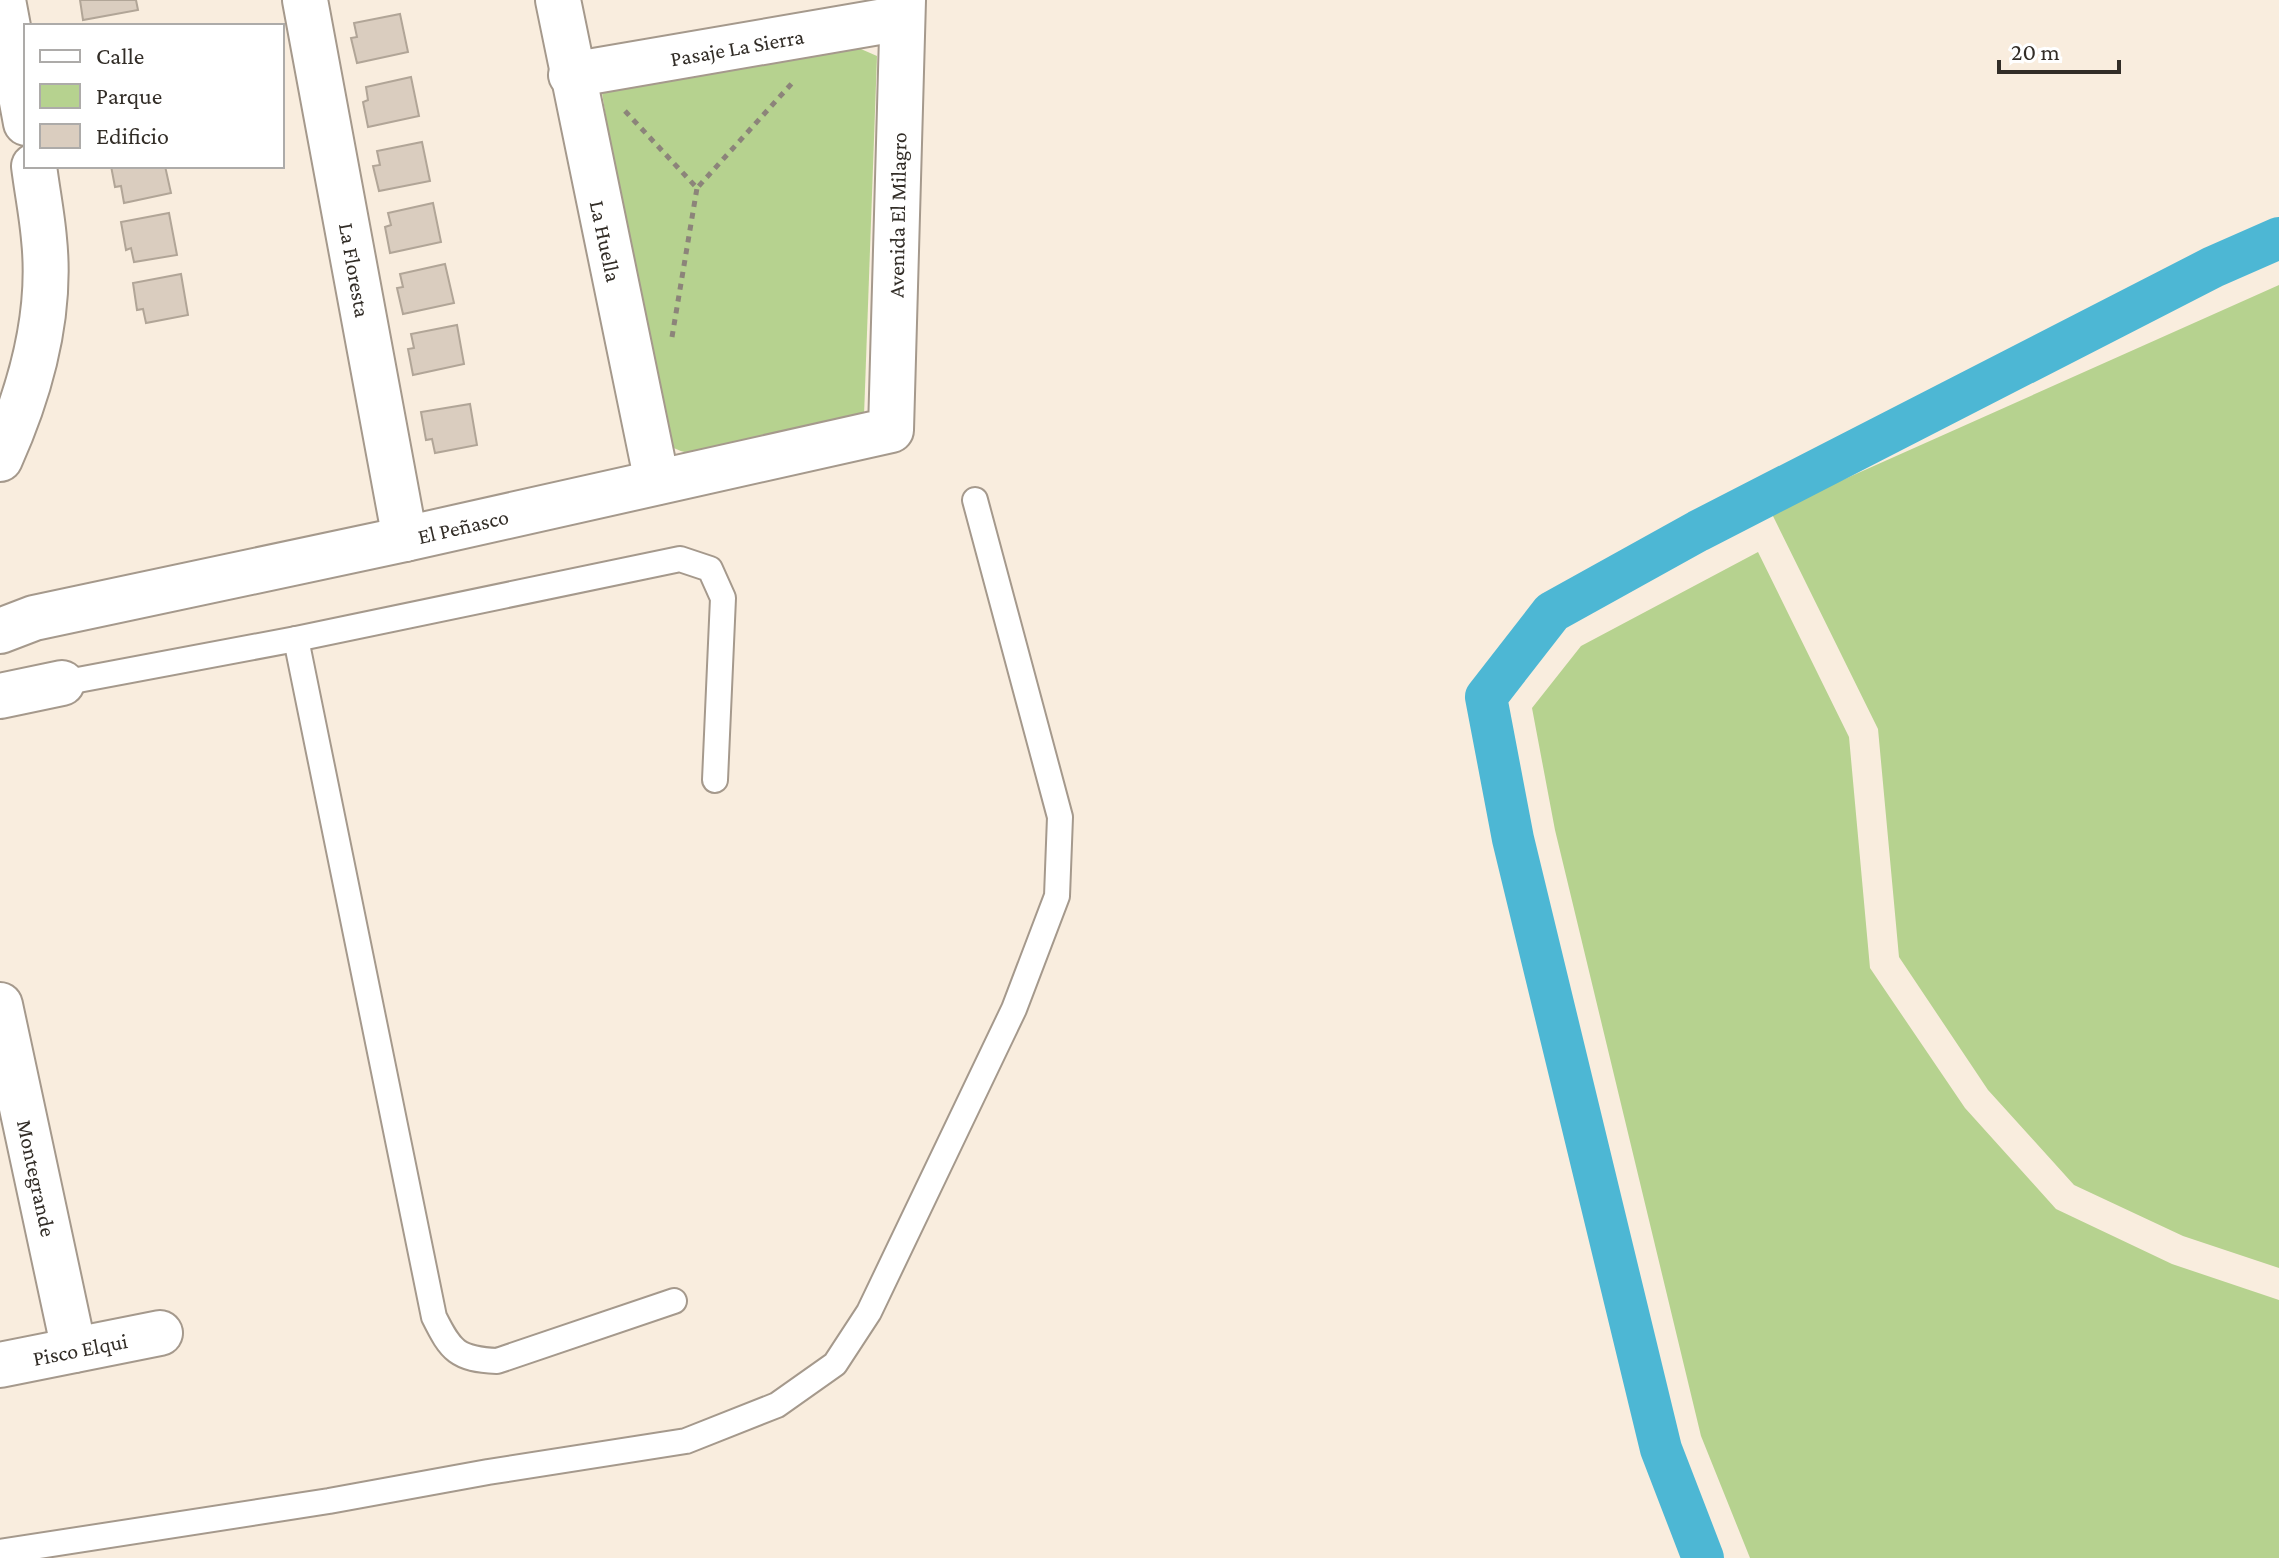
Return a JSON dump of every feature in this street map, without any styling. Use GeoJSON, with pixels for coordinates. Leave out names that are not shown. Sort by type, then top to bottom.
{"type":"FeatureCollection","features":[{"type":"Feature","properties":{"kind":"street"},"geometry":{"type":"LineString","coordinates":[[3,0],[24,112]]}},
{"type":"Feature","properties":{"kind":"street","name":"La Floresta"},"geometry":{"type":"LineString","coordinates":[[305,0],[405,539]]}},
{"type":"Feature","properties":{"kind":"street","name":"La Huella"},"geometry":{"type":"LineString","coordinates":[[558,0],[580,74],[657,482]]}},
{"type":"Feature","properties":{"kind":"street","name":"Pasaje La Sierra"},"geometry":{"type":"LineString","coordinates":[[580,74],[841,29],[903,9]]}},
{"type":"Feature","properties":{"kind":"street","name":"Avenida El Milagro"},"geometry":{"type":"LineString","coordinates":[[891,430],[903,9]]}},
{"type":"Feature","properties":{"kind":"street"},"geometry":{"type":"LineString","coordinates":[[0,459],[31,378],[40,336],[45,292],[44,240],[34,168]]}},
{"type":"Feature","properties":{"kind":"street","name":"El Peñasco"},"geometry":{"type":"LineString","coordinates":[[11,618],[405,539],[891,430]]}},
{"type":"Feature","properties":{"kind":"street"},"geometry":{"type":"LineString","coordinates":[[0,696],[62,683]]}},
{"type":"Feature","properties":{"kind":"street","name":"Montegrande"},"geometry":{"type":"LineString","coordinates":[[0,1005],[74,1350]]}},
{"type":"Feature","properties":{"kind":"street","name":"Pisco Elqui"},"geometry":{"type":"LineString","coordinates":[[0,1365],[160,1333]]}},
{"type":"Feature","properties":{"kind":"lane"},"geometry":{"type":"LineString","coordinates":[[0,1552],[686,1441],[777,1405],[835,1364],[869,1312],[1014,1009],[1057,896],[1060,817],[975,500]]}},
{"type":"Feature","properties":{"kind":"lane"},"geometry":{"type":"LineString","coordinates":[[62,683],[296,639],[680,559],[710,569],[723,598],[715,780]]}},
{"type":"Feature","properties":{"kind":"lane"},"geometry":{"type":"LineString","coordinates":[[296,639],[434,1317],[448,1345],[472,1360],[497,1361],[674,1301]]}},
{"type":"Feature","properties":{"kind":"path"},"geometry":{"type":"LineString","coordinates":[[672,338],[697,188],[841,29]]}},
{"type":"Feature","properties":{"kind":"path"},"geometry":{"type":"LineString","coordinates":[[580,74],[697,188]]}},
{"type":"Feature","properties":{"kind":"green space"},"geometry":{"type":"Polygon","coordinates":[[[854,46],[877,56],[864,416],[699,455],[674,448],[661,434],[654,417],[602,93],[854,46]]]}},
{"type":"Feature","properties":{"kind":"green space"},"geometry":{"type":"Polygon","coordinates":[[[2279,285],[2279,1268],[2183,1236],[2074,1185],[1988,1090],[1899,957],[1878,729],[1771,512],[2279,285]]]}},
{"type":"Feature","properties":{"kind":"green space"},"geometry":{"type":"Polygon","coordinates":[[[1758,552],[1849,737],[1870,968],[1965,1108],[2056,1209],[2172,1264],[2279,1300],[2279,1558],[1750,1558],[1701,1436],[1555,830],[1532,708],[1581,646],[1758,552]]]}},
{"type":"Feature","properties":{"kind":"building"},"geometry":{"type":"Polygon","coordinates":[[[80,0],[136,0],[138,10],[83,20],[80,0]]]}},
{"type":"Feature","properties":{"kind":"building"},"geometry":{"type":"Polygon","coordinates":[[[400,14],[408,52],[357,63],[351,38],[357,37],[354,23],[400,14]]]}},
{"type":"Feature","properties":{"kind":"building"},"geometry":{"type":"Polygon","coordinates":[[[411,77],[419,116],[368,127],[363,102],[368,100],[366,87],[411,77]]]}},
{"type":"Feature","properties":{"kind":"building"},"geometry":{"type":"Polygon","coordinates":[[[422,142],[430,181],[379,191],[373,166],[380,165],[377,151],[422,142]]]}},
{"type":"Feature","properties":{"kind":"building"},"geometry":{"type":"Polygon","coordinates":[[[111,168],[165,168],[171,193],[124,203],[121,186],[115,187],[111,168]]]}},
{"type":"Feature","properties":{"kind":"building"},"geometry":{"type":"Polygon","coordinates":[[[433,203],[441,242],[390,253],[385,227],[391,225],[388,213],[433,203]]]}},
{"type":"Feature","properties":{"kind":"building"},"geometry":{"type":"Polygon","coordinates":[[[169,213],[177,255],[134,262],[131,248],[126,250],[121,222],[169,213]]]}},
{"type":"Feature","properties":{"kind":"building"},"geometry":{"type":"Polygon","coordinates":[[[445,264],[454,303],[403,314],[397,288],[403,287],[400,274],[445,264]]]}},
{"type":"Feature","properties":{"kind":"building"},"geometry":{"type":"Polygon","coordinates":[[[181,274],[188,315],[146,323],[143,309],[137,310],[133,283],[181,274]]]}},
{"type":"Feature","properties":{"kind":"building"},"geometry":{"type":"Polygon","coordinates":[[[457,325],[464,364],[413,375],[408,349],[414,348],[411,334],[457,325]]]}},
{"type":"Feature","properties":{"kind":"building"},"geometry":{"type":"Polygon","coordinates":[[[470,404],[477,445],[435,453],[432,439],[426,440],[421,412],[470,404]]]}},
{"type":"Feature","properties":{"kind":"waterway"},"geometry":{"type":"LineString","coordinates":[[1703,1558],[1661,1449],[1513,839],[1486,697],[1552,612],[1698,531],[2213,267],[2279,238]]}}]}
